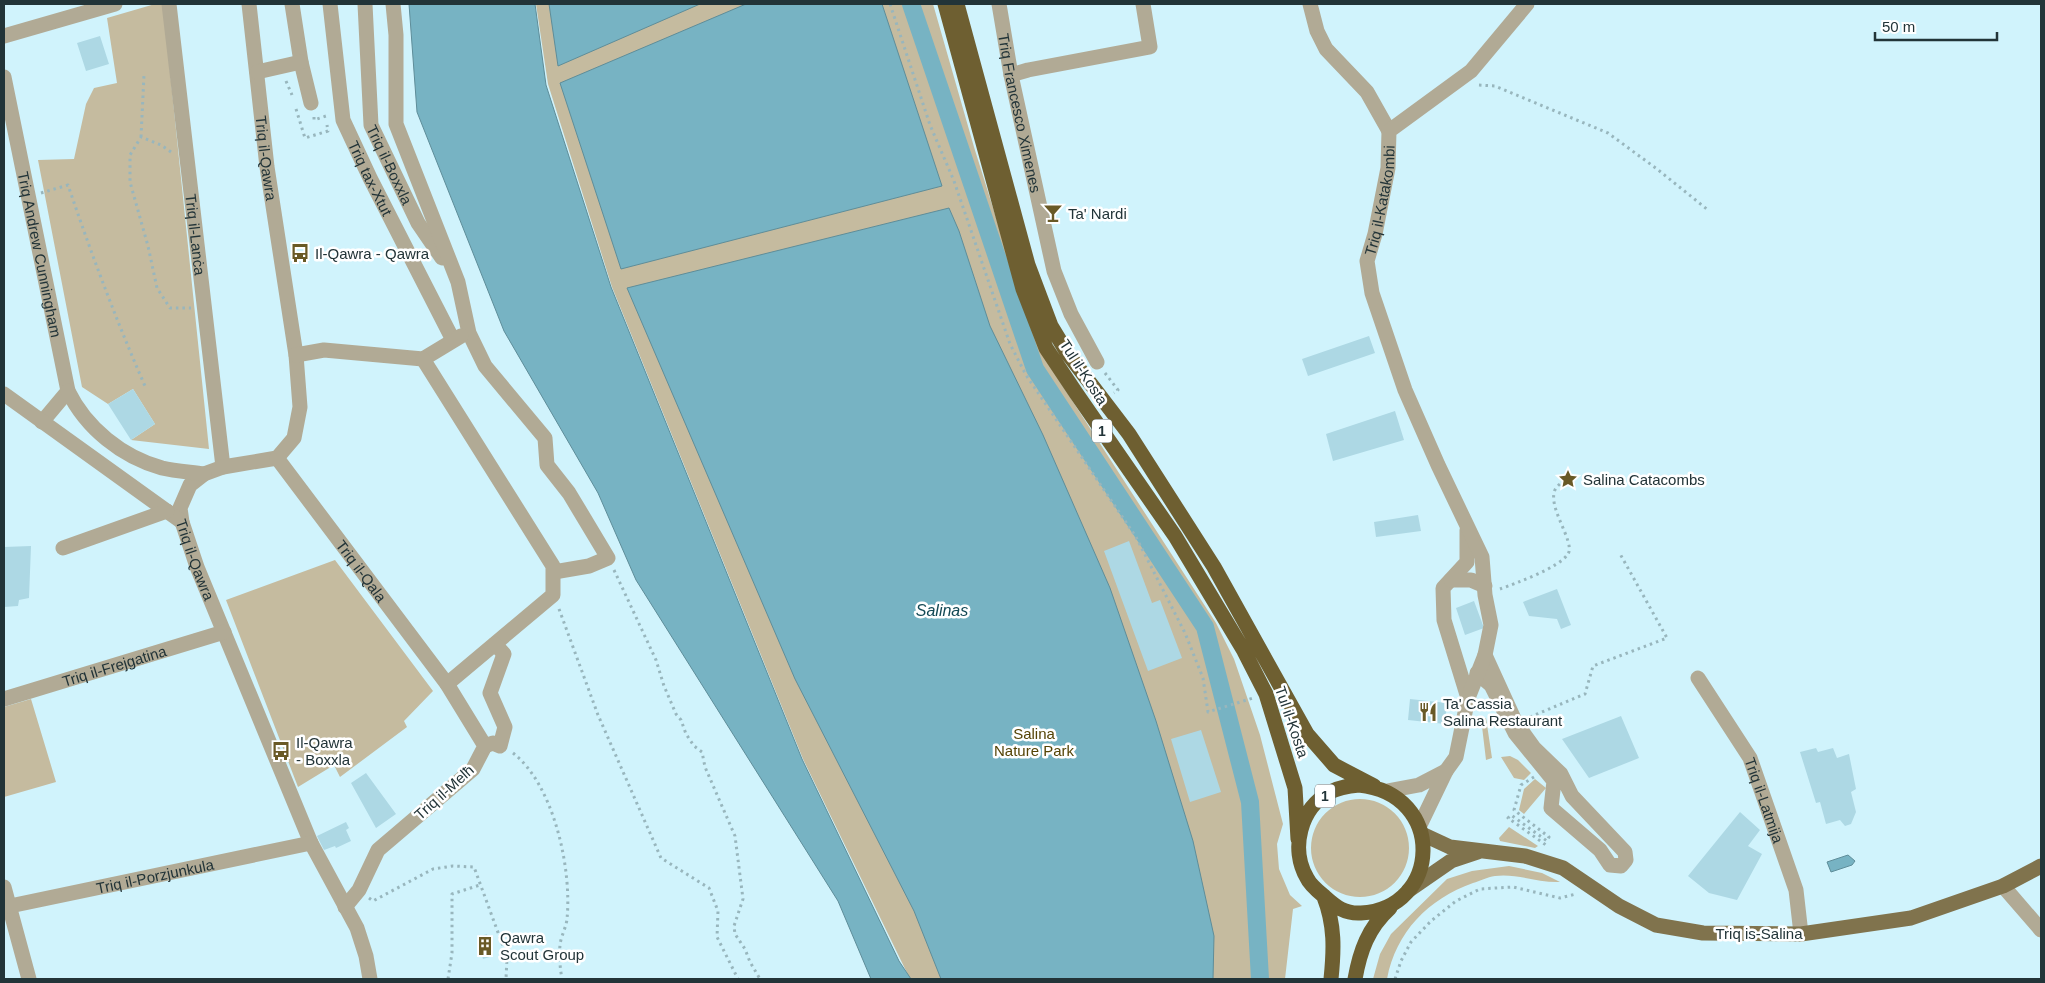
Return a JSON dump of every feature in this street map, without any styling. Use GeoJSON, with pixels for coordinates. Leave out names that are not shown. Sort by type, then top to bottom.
{"type":"FeatureCollection","features":[{"type":"Feature","properties":{"kind":"highway","name":"Tul il-Kosta"},"geometry":{"type":"LineString","coordinates":[[945,4],[1023,289],[1046,348],[1175,536],[1244,651],[1266,694],[1287,757],[1295,788],[1298,838]]}},
{"type":"Feature","properties":{"kind":"highway","name":"Tul il-Kosta"},"geometry":{"type":"LineString","coordinates":[[957,4],[1028,265],[1051,326],[1068,354],[1129,434],[1214,568],[1307,734],[1334,765],[1380,789]]}},
{"type":"Feature","properties":{"kind":"highway","name":"1"},"geometry":{"type":"LineString","coordinates":[[1404,895],[1380,910],[1360,913],[1340,910],[1307,879],[1298,856],[1298,838],[1303,823],[1318,801],[1330,792],[1344,787],[1359,785],[1380,789],[1399,798],[1409,808],[1421,829]]}},
{"type":"Feature","properties":{"kind":"highway"},"geometry":{"type":"LineString","coordinates":[[1355,979],[1366,939],[1377,920],[1404,895],[1419,874],[1424,854],[1421,829]]}},
{"type":"Feature","properties":{"kind":"highway","name":"1"},"geometry":{"type":"LineString","coordinates":[[1323,896],[1330,913],[1333,934],[1332,979]]}},
{"type":"Feature","properties":{"kind":"main road","name":"Triq is-Salina"},"geometry":{"type":"LineString","coordinates":[[1421,829],[1450,847],[1525,856],[1563,868],[1619,906],[1656,925],[1703,933],[1801,934],[1911,918],[2003,886],[2038,870]]}},
{"type":"Feature","properties":{"kind":"main road","name":"Triq is-Salina"},"geometry":{"type":"LineString","coordinates":[[1404,895],[1451,861],[1484,850]]}},
{"type":"Feature","properties":{"kind":"street"},"geometry":{"type":"LineString","coordinates":[[4,36],[115,4]]}},
{"type":"Feature","properties":{"kind":"street","name":"Triq il-Lanċa"},"geometry":{"type":"LineString","coordinates":[[169,4],[223,467]]}},
{"type":"Feature","properties":{"kind":"street","name":"Triq il-Qawra"},"geometry":{"type":"LineString","coordinates":[[249,4],[267,167],[296,355],[300,407],[294,438],[277,458],[223,467],[204,474],[190,486],[180,508],[182,522],[197,567],[311,843],[357,928],[366,956],[370,979]]}},
{"type":"Feature","properties":{"kind":"street"},"geometry":{"type":"LineString","coordinates":[[292,4],[301,62],[311,102]]}},
{"type":"Feature","properties":{"kind":"street","name":"Triq tax-Xtut"},"geometry":{"type":"LineString","coordinates":[[330,4],[343,120],[370,178],[453,340]]}},
{"type":"Feature","properties":{"kind":"street","name":"Triq il-Boxxla"},"geometry":{"type":"LineString","coordinates":[[365,4],[371,125],[418,222],[458,282]]}},
{"type":"Feature","properties":{"kind":"street","name":"Triq il-Boxxla"},"geometry":{"type":"LineString","coordinates":[[393,4],[396,35],[396,124],[458,282],[469,332],[485,366],[545,438],[547,465],[569,493],[608,558]]}},
{"type":"Feature","properties":{"kind":"street","name":"Triq Francesco Ximenes"},"geometry":{"type":"LineString","coordinates":[[999,4],[1011,75],[1054,271],[1071,314],[1097,362]]}},
{"type":"Feature","properties":{"kind":"street"},"geometry":{"type":"LineString","coordinates":[[1011,75],[1028,70],[1150,47],[1143,4]]}},
{"type":"Feature","properties":{"kind":"street"},"geometry":{"type":"LineString","coordinates":[[1310,4],[1317,31],[1326,49],[1367,92],[1389,131]]}},
{"type":"Feature","properties":{"kind":"street","name":"Triq il-Katakombi"},"geometry":{"type":"LineString","coordinates":[[1421,829],[1446,771],[1456,757],[1468,698],[1485,655],[1491,625],[1482,556],[1467,528],[1405,390],[1372,293],[1367,261],[1375,234],[1388,168],[1389,131],[1471,71],[1527,4]]}},
{"type":"Feature","properties":{"kind":"street"},"geometry":{"type":"LineString","coordinates":[[257,72],[301,62]]}},
{"type":"Feature","properties":{"kind":"street","name":"Triq Andrew Cunningham"},"geometry":{"type":"LineString","coordinates":[[4,77],[68,391],[82,414],[98,431],[120,449],[139,460],[163,468],[204,474]]}},
{"type":"Feature","properties":{"kind":"street"},"geometry":{"type":"LineString","coordinates":[[296,355],[324,350],[423,359],[469,332]]}},
{"type":"Feature","properties":{"kind":"street"},"geometry":{"type":"LineString","coordinates":[[423,359],[553,566],[553,595],[447,684],[492,746],[505,727],[490,693],[504,654],[496,644]]}},
{"type":"Feature","properties":{"kind":"street"},"geometry":{"type":"LineString","coordinates":[[42,422],[68,391]]}},
{"type":"Feature","properties":{"kind":"street"},"geometry":{"type":"LineString","coordinates":[[4,394],[182,522]]}},
{"type":"Feature","properties":{"kind":"street","name":"Triq il-Qala"},"geometry":{"type":"LineString","coordinates":[[277,458],[447,684]]}},
{"type":"Feature","properties":{"kind":"street"},"geometry":{"type":"LineString","coordinates":[[63,548],[167,511]]}},
{"type":"Feature","properties":{"kind":"street","name":"Triq il-Katakombi"},"geometry":{"type":"LineString","coordinates":[[1467,528],[1467,562],[1443,588],[1444,620],[1468,698]]}},
{"type":"Feature","properties":{"kind":"street"},"geometry":{"type":"LineString","coordinates":[[554,572],[590,566],[608,558]]}},
{"type":"Feature","properties":{"kind":"street"},"geometry":{"type":"LineString","coordinates":[[1451,580],[1471,580],[1485,590]]}},
{"type":"Feature","properties":{"kind":"street","name":"Triq il-Frejgatina"},"geometry":{"type":"LineString","coordinates":[[4,699],[224,632]]}},
{"type":"Feature","properties":{"kind":"street"},"geometry":{"type":"LineString","coordinates":[[1478,673],[1491,685],[1515,733],[1554,781],[1551,808],[1600,850],[1610,865],[1621,866],[1626,860],[1625,852],[1572,796],[1560,774],[1534,748],[1516,723],[1485,655]]}},
{"type":"Feature","properties":{"kind":"street","name":"Triq il-Latmija"},"geometry":{"type":"LineString","coordinates":[[1698,678],[1750,758],[1796,890],[1801,934]]}},
{"type":"Feature","properties":{"kind":"street","name":"Triq il-Melħ"},"geometry":{"type":"LineString","coordinates":[[345,907],[359,890],[378,850],[473,769],[492,746]]}},
{"type":"Feature","properties":{"kind":"street"},"geometry":{"type":"LineString","coordinates":[[1380,789],[1419,785],[1446,771]]}},
{"type":"Feature","properties":{"kind":"street","name":"Triq il-Porzjunkula"},"geometry":{"type":"LineString","coordinates":[[7,912],[311,843]]}},
{"type":"Feature","properties":{"kind":"street"},"geometry":{"type":"LineString","coordinates":[[2003,886],[2041,930]]}},
{"type":"Feature","properties":{"kind":"street"},"geometry":{"type":"LineString","coordinates":[[4,887],[7,912],[29,979]]}},
{"type":"Feature","properties":{"kind":"path"},"geometry":{"type":"LineString","coordinates":[[144,74],[141,137],[130,155],[130,182],[148,246],[157,288],[170,308],[206,309]]}},
{"type":"Feature","properties":{"kind":"path"},"geometry":{"type":"LineString","coordinates":[[1456,82],[1495,86],[1608,133],[1708,210]]}},
{"type":"Feature","properties":{"kind":"path"},"geometry":{"type":"LineString","coordinates":[[141,137],[162,145],[188,163]]}},
{"type":"Feature","properties":{"kind":"path"},"geometry":{"type":"LineString","coordinates":[[28,196],[68,185],[116,319],[144,386]]}},
{"type":"Feature","properties":{"kind":"path"},"geometry":{"type":"LineString","coordinates":[[1485,590],[1534,576],[1568,555],[1570,549],[1565,532],[1558,520],[1554,494],[1556,487],[1568,479]]}},
{"type":"Feature","properties":{"kind":"path"},"geometry":{"type":"LineString","coordinates":[[1516,723],[1585,694],[1593,666],[1668,638],[1619,552]]}},
{"type":"Feature","properties":{"kind":"path"},"geometry":{"type":"LineString","coordinates":[[608,558],[656,660],[664,686],[676,714],[694,746],[702,752],[705,767],[735,836],[744,899],[734,926],[736,934],[760,979]]}},
{"type":"Feature","properties":{"kind":"path"},"geometry":{"type":"LineString","coordinates":[[553,595],[598,715],[661,858],[709,888],[718,911],[717,937],[738,979]]}},
{"type":"Feature","properties":{"kind":"path"},"geometry":{"type":"LineString","coordinates":[[1208,712],[1243,701]]}},
{"type":"Feature","properties":{"kind":"path"},"geometry":{"type":"LineString","coordinates":[[492,746],[509,750],[524,761],[535,778],[551,812],[562,844],[567,892],[567,920],[560,944],[562,979]]}},
{"type":"Feature","properties":{"kind":"path"},"geometry":{"type":"LineString","coordinates":[[1537,775],[1521,785],[1514,810],[1549,838],[1547,841],[1511,815],[1508,818],[1544,844]]}},
{"type":"Feature","properties":{"kind":"path"},"geometry":{"type":"LineString","coordinates":[[359,890],[373,902],[433,869],[453,866],[474,867],[507,957],[506,979]]}},
{"type":"Feature","properties":{"kind":"path"},"geometry":{"type":"LineString","coordinates":[[448,979],[452,952],[452,894],[480,885]]}},
{"type":"Feature","properties":{"kind":"path"},"geometry":{"type":"LineString","coordinates":[[1395,979],[1401,961],[1412,942],[1431,921],[1456,901],[1480,889],[1513,887],[1560,898],[1596,890]]}},
{"type":"Feature","properties":{"kind":"green space"},"geometry":{"type":"Polygon","coordinates":[[[155,4],[163,4],[209,449],[131,440],[155,424],[133,389],[108,404],[82,387],[38,160],[74,159],[86,104],[94,88],[117,83],[107,18],[155,4]]]}},
{"type":"Feature","properties":{"kind":"green space","name":"Salina Nature Park"},"geometry":{"type":"Polygon","coordinates":[[[536,4],[933,4],[974,147],[1014,275],[1044,357],[1216,623],[1234,659],[1260,735],[1283,824],[1277,844],[1279,869],[1290,895],[1302,906],[1293,909],[1285,979],[910,979],[803,759],[612,287],[548,84],[536,4]]]}},
{"type":"Feature","properties":{"kind":"green space"},"geometry":{"type":"Polygon","coordinates":[[[335,560],[433,691],[404,721],[407,727],[340,777],[334,765],[298,787],[226,600],[335,560]]]}},
{"type":"Feature","properties":{"kind":"green space"},"geometry":{"type":"Polygon","coordinates":[[[31,699],[56,782],[4,797],[4,707],[31,699]]]}},
{"type":"Feature","properties":{"kind":"green space"},"geometry":{"type":"Polygon","coordinates":[[[1481,718],[1486,718],[1492,758],[1486,760],[1481,718]]]}},
{"type":"Feature","properties":{"kind":"green space"},"geometry":{"type":"Polygon","coordinates":[[[1510,756],[1518,760],[1531,773],[1524,780],[1514,778],[1501,757],[1510,756]]]}},
{"type":"Feature","properties":{"kind":"green space"},"geometry":{"type":"Polygon","coordinates":[[[1535,779],[1546,788],[1524,814],[1519,810],[1524,789],[1535,779]]]}},
{"type":"Feature","properties":{"kind":"green space"},"geometry":{"type":"Polygon","coordinates":[[[1360,799],[1379,802],[1395,813],[1406,829],[1409,848],[1406,867],[1395,883],[1379,894],[1360,897],[1341,894],[1325,883],[1314,867],[1311,848],[1314,829],[1325,813],[1341,802],[1360,799]]]}},
{"type":"Feature","properties":{"kind":"green space"},"geometry":{"type":"Polygon","coordinates":[[[1509,827],[1538,846],[1535,848],[1500,841],[1499,838],[1509,827]]]}},
{"type":"Feature","properties":{"kind":"green space"},"geometry":{"type":"Polygon","coordinates":[[[1509,866],[1542,873],[1560,882],[1503,875],[1486,878],[1457,890],[1442,898],[1416,919],[1398,946],[1391,962],[1387,979],[1373,979],[1380,954],[1391,934],[1447,879],[1472,871],[1509,866]]]}},
{"type":"Feature","properties":{"kind":"water"},"geometry":{"type":"Polygon","coordinates":[[[409,4],[535,4],[546,85],[611,287],[802,759],[899,961],[911,979],[871,979],[838,901],[636,580],[598,493],[504,331],[417,112],[409,4]]]}},
{"type":"Feature","properties":{"kind":"water"},"geometry":{"type":"Polygon","coordinates":[[[549,4],[700,4],[558,66],[549,4]]]}},
{"type":"Feature","properties":{"kind":"water"},"geometry":{"type":"Polygon","coordinates":[[[746,4],[882,4],[942,186],[621,269],[560,83],[746,4]]]}},
{"type":"Feature","properties":{"kind":"water","name":"Salinas"},"geometry":{"type":"Polygon","coordinates":[[[949,208],[959,231],[990,326],[1043,435],[1110,588],[1156,721],[1193,841],[1214,936],[1213,979],[941,979],[914,911],[795,679],[627,288],[949,208]]]}},
{"type":"Feature","properties":{"kind":"water"},"geometry":{"type":"Polygon","coordinates":[[[1848,855],[1855,861],[1852,865],[1831,872],[1827,862],[1848,855]]]}},
{"type":"Feature","properties":{"kind":"building"},"geometry":{"type":"Polygon","coordinates":[[[100,36],[109,64],[86,71],[77,43],[100,36]]]}},
{"type":"Feature","properties":{"kind":"building"},"geometry":{"type":"Polygon","coordinates":[[[1369,336],[1375,353],[1308,376],[1302,359],[1369,336]]]}},
{"type":"Feature","properties":{"kind":"building"},"geometry":{"type":"Polygon","coordinates":[[[133,389],[155,424],[131,440],[108,404],[133,389]]]}},
{"type":"Feature","properties":{"kind":"building"},"geometry":{"type":"Polygon","coordinates":[[[1395,411],[1404,440],[1333,461],[1326,434],[1395,411]]]}},
{"type":"Feature","properties":{"kind":"building"},"geometry":{"type":"Polygon","coordinates":[[[1418,515],[1421,531],[1376,537],[1374,522],[1418,515]]]}},
{"type":"Feature","properties":{"kind":"building"},"geometry":{"type":"Polygon","coordinates":[[[1129,541],[1152,603],[1160,600],[1182,658],[1148,671],[1104,551],[1129,541]]]}},
{"type":"Feature","properties":{"kind":"building"},"geometry":{"type":"Polygon","coordinates":[[[31,546],[29,598],[19,600],[18,606],[4,607],[4,547],[31,546]]]}},
{"type":"Feature","properties":{"kind":"building"},"geometry":{"type":"Polygon","coordinates":[[[1557,589],[1571,625],[1561,629],[1557,619],[1529,616],[1523,602],[1557,589]]]}},
{"type":"Feature","properties":{"kind":"building"},"geometry":{"type":"Polygon","coordinates":[[[1474,601],[1484,628],[1465,635],[1456,608],[1474,601]]]}},
{"type":"Feature","properties":{"kind":"building","name":"Ta' Cassia Salina Restaurant"},"geometry":{"type":"Polygon","coordinates":[[[1410,699],[1447,703],[1445,724],[1408,720],[1410,699]]]}},
{"type":"Feature","properties":{"kind":"building"},"geometry":{"type":"Polygon","coordinates":[[[1621,716],[1639,758],[1589,778],[1562,739],[1621,716]]]}},
{"type":"Feature","properties":{"kind":"building"},"geometry":{"type":"Polygon","coordinates":[[[1201,730],[1221,792],[1190,802],[1171,739],[1201,730]]]}},
{"type":"Feature","properties":{"kind":"building"},"geometry":{"type":"Polygon","coordinates":[[[1816,748],[1818,752],[1833,748],[1837,758],[1849,754],[1856,789],[1851,792],[1856,812],[1851,824],[1845,826],[1840,820],[1826,824],[1820,802],[1816,803],[1800,752],[1816,748]]]}},
{"type":"Feature","properties":{"kind":"building"},"geometry":{"type":"Polygon","coordinates":[[[366,773],[396,814],[376,828],[351,783],[366,773]]]}},
{"type":"Feature","properties":{"kind":"building"},"geometry":{"type":"Polygon","coordinates":[[[1740,812],[1760,830],[1748,846],[1762,854],[1737,900],[1709,893],[1688,876],[1740,812]]]}},
{"type":"Feature","properties":{"kind":"building"},"geometry":{"type":"Polygon","coordinates":[[[346,822],[349,828],[346,830],[351,841],[336,848],[335,846],[324,850],[317,836],[346,822]]]}},
{"type":"Feature","properties":{"kind":"building","name":"Qawra Scout Group"},"geometry":{"type":"Polygon","coordinates":[[[487,934],[493,956],[483,959],[477,937],[487,934]]]}},
{"type":"Feature","properties":{"kind":"waterway"},"geometry":{"type":"LineString","coordinates":[[911,4],[1035,369],[1205,627],[1250,802],[1260,979]]}},
{"type":"Feature","properties":{"kind":"place","name":"Ta' Nardi"},"geometry":{"type":"Point","coordinates":[1053,213]}},
{"type":"Feature","properties":{"kind":"place","name":"Il-Qawra - Qawra"},"geometry":{"type":"Point","coordinates":[300,253]}},
{"type":"Feature","properties":{"kind":"place","name":"Salina Catacombs"},"geometry":{"type":"Point","coordinates":[1568,479]}},
{"type":"Feature","properties":{"kind":"place","name":"Ta' Cassia Salina Restaurant"},"geometry":{"type":"Point","coordinates":[1428,712]}},
{"type":"Feature","properties":{"kind":"place","name":"Il-Qawra - Boxxla"},"geometry":{"type":"Point","coordinates":[281,751]}},
{"type":"Feature","properties":{"kind":"place","name":"Qawra Scout Group"},"geometry":{"type":"Point","coordinates":[485,946]}}]}
